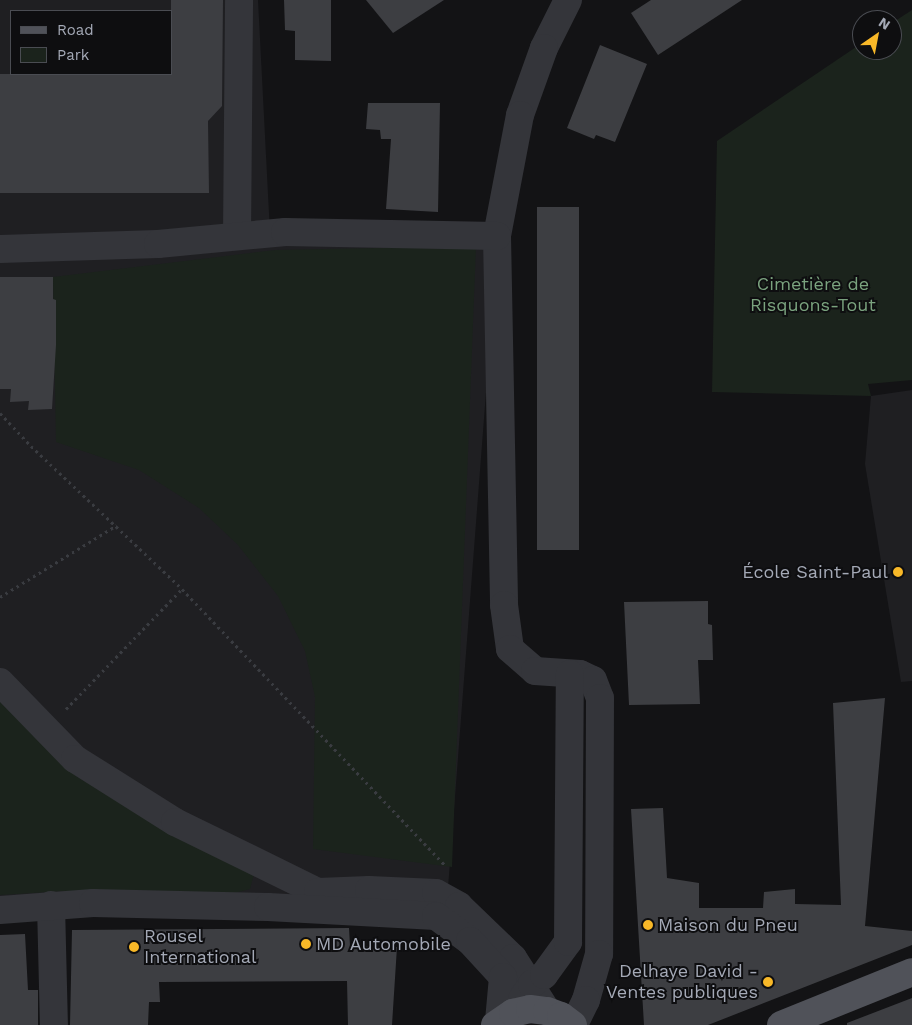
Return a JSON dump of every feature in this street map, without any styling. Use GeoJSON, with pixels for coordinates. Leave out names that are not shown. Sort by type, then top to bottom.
{"type":"FeatureCollection","features":[{"type":"Feature","properties":{"kind":"main road"},"geometry":{"type":"LineString","coordinates":[[781,1025],[912,972]]}},
{"type":"Feature","properties":{"kind":"main road"},"geometry":{"type":"LineString","coordinates":[[502,1020],[530,1009],[547,1011],[561,1016],[573,1025]]}},
{"type":"Feature","properties":{"kind":"street"},"geometry":{"type":"LineString","coordinates":[[237,236],[239,0]]}},
{"type":"Feature","properties":{"kind":"street"},"geometry":{"type":"LineString","coordinates":[[568,0],[544,48],[520,114],[497,236],[504,605],[510,649],[535,671],[580,674],[593,680],[600,698],[599,954],[586,1000],[573,1025]]}},
{"type":"Feature","properties":{"kind":"street"},"geometry":{"type":"LineString","coordinates":[[0,249],[158,244],[285,232],[497,236]]}},
{"type":"Feature","properties":{"kind":"street"},"geometry":{"type":"LineString","coordinates":[[502,1020],[532,984],[544,974],[568,942],[570,674]]}},
{"type":"Feature","properties":{"kind":"street"},"geometry":{"type":"LineString","coordinates":[[0,682],[76,759],[166,818],[318,892],[369,890],[436,893],[459,906],[513,958],[532,984],[547,1011]]}},
{"type":"Feature","properties":{"kind":"street"},"geometry":{"type":"LineString","coordinates":[[268,907],[277,899],[282,883],[278,872]]}},
{"type":"Feature","properties":{"kind":"street"},"geometry":{"type":"LineString","coordinates":[[0,910],[93,903],[268,907],[436,916],[470,941],[504,977],[502,1020]]}},
{"type":"Feature","properties":{"kind":"street"},"geometry":{"type":"LineString","coordinates":[[51,905],[54,1025]]}},
{"type":"Feature","properties":{"kind":"path"},"geometry":{"type":"LineString","coordinates":[[0,413],[31,446],[117,525],[182,589],[445,863],[451,882],[443,898]]}},
{"type":"Feature","properties":{"kind":"path"},"geometry":{"type":"LineString","coordinates":[[0,597],[117,525]]}},
{"type":"Feature","properties":{"kind":"path"},"geometry":{"type":"LineString","coordinates":[[47,729],[182,589]]}},
{"type":"Feature","properties":{"kind":"shaded area"},"geometry":{"type":"Polygon","coordinates":[[[0,0],[258,0],[270,233],[497,249],[448,888],[0,917],[0,0]]]}},
{"type":"Feature","properties":{"kind":"shaded area","name":"École Saint-Paul"},"geometry":{"type":"Polygon","coordinates":[[[912,390],[912,681],[901,682],[865,464],[871,396],[912,390]]]}},
{"type":"Feature","properties":{"kind":"green space","name":"Cimetière de Risquons-Tout"},"geometry":{"type":"Polygon","coordinates":[[[912,10],[912,380],[868,384],[871,396],[712,392],[717,141],[852,50],[852,60],[902,60],[902,16],[912,10]]]}},
{"type":"Feature","properties":{"kind":"green space"},"geometry":{"type":"Polygon","coordinates":[[[476,246],[452,867],[313,849],[315,697],[305,651],[278,596],[238,545],[199,508],[139,470],[56,442],[53,277],[275,250],[476,246]]]}},
{"type":"Feature","properties":{"kind":"green space"},"geometry":{"type":"Polygon","coordinates":[[[0,702],[76,776],[176,837],[254,874],[250,889],[231,894],[67,891],[0,895],[0,702]]]}},
{"type":"Feature","properties":{"kind":"building"},"geometry":{"type":"Polygon","coordinates":[[[171,0],[223,0],[222,106],[208,121],[209,193],[0,193],[0,74],[172,75],[171,0]]]}},
{"type":"Feature","properties":{"kind":"building"},"geometry":{"type":"Polygon","coordinates":[[[284,0],[331,0],[331,61],[295,60],[295,31],[285,30],[284,0]]]}},
{"type":"Feature","properties":{"kind":"building"},"geometry":{"type":"Polygon","coordinates":[[[366,0],[444,0],[393,33],[366,0]]]}},
{"type":"Feature","properties":{"kind":"building"},"geometry":{"type":"Polygon","coordinates":[[[651,0],[742,0],[658,55],[631,13],[651,0]]]}},
{"type":"Feature","properties":{"kind":"building"},"geometry":{"type":"Polygon","coordinates":[[[600,45],[647,64],[615,142],[596,135],[594,139],[567,128],[600,45]]]}},
{"type":"Feature","properties":{"kind":"building"},"geometry":{"type":"Polygon","coordinates":[[[368,103],[440,103],[438,212],[386,209],[391,139],[381,139],[380,130],[366,129],[368,103]]]}},
{"type":"Feature","properties":{"kind":"building"},"geometry":{"type":"Polygon","coordinates":[[[537,207],[579,207],[579,550],[537,550],[537,207]]]}},
{"type":"Feature","properties":{"kind":"building"},"geometry":{"type":"Polygon","coordinates":[[[0,277],[53,277],[53,299],[56,300],[56,345],[52,409],[28,410],[29,401],[10,402],[11,389],[0,389],[0,277]]]}},
{"type":"Feature","properties":{"kind":"building"},"geometry":{"type":"Polygon","coordinates":[[[708,601],[708,624],[712,625],[713,660],[698,660],[700,704],[629,705],[624,602],[708,601]]]}},
{"type":"Feature","properties":{"kind":"building"},"geometry":{"type":"Polygon","coordinates":[[[885,698],[865,926],[912,931],[912,945],[708,1025],[644,1025],[631,809],[663,808],[667,878],[699,883],[699,908],[763,908],[764,892],[795,889],[795,904],[841,905],[833,703],[885,698]]]}},
{"type":"Feature","properties":{"kind":"building"},"geometry":{"type":"Polygon","coordinates":[[[349,928],[350,946],[397,947],[392,1025],[348,1025],[347,981],[159,982],[160,1002],[149,1002],[148,1025],[70,1025],[72,930],[349,928]]]}},
{"type":"Feature","properties":{"kind":"building"},"geometry":{"type":"Polygon","coordinates":[[[25,934],[28,990],[38,990],[38,1025],[0,1025],[0,935],[25,934]]]}},
{"type":"Feature","properties":{"kind":"building"},"geometry":{"type":"Polygon","coordinates":[[[912,998],[912,1025],[847,1025],[847,1023],[912,998]]]}},
{"type":"Feature","properties":{"kind":"place","name":"École Saint-Paul"},"geometry":{"type":"Point","coordinates":[898,572]}},
{"type":"Feature","properties":{"kind":"place","name":"Maison du Pneu"},"geometry":{"type":"Point","coordinates":[648,925]}},
{"type":"Feature","properties":{"kind":"place","name":"MD Automobile"},"geometry":{"type":"Point","coordinates":[306,944]}},
{"type":"Feature","properties":{"kind":"place","name":"Rousel International"},"geometry":{"type":"Point","coordinates":[134,947]}},
{"type":"Feature","properties":{"kind":"place","name":"Delhaye David - Ventes publiques"},"geometry":{"type":"Point","coordinates":[768,982]}}]}
